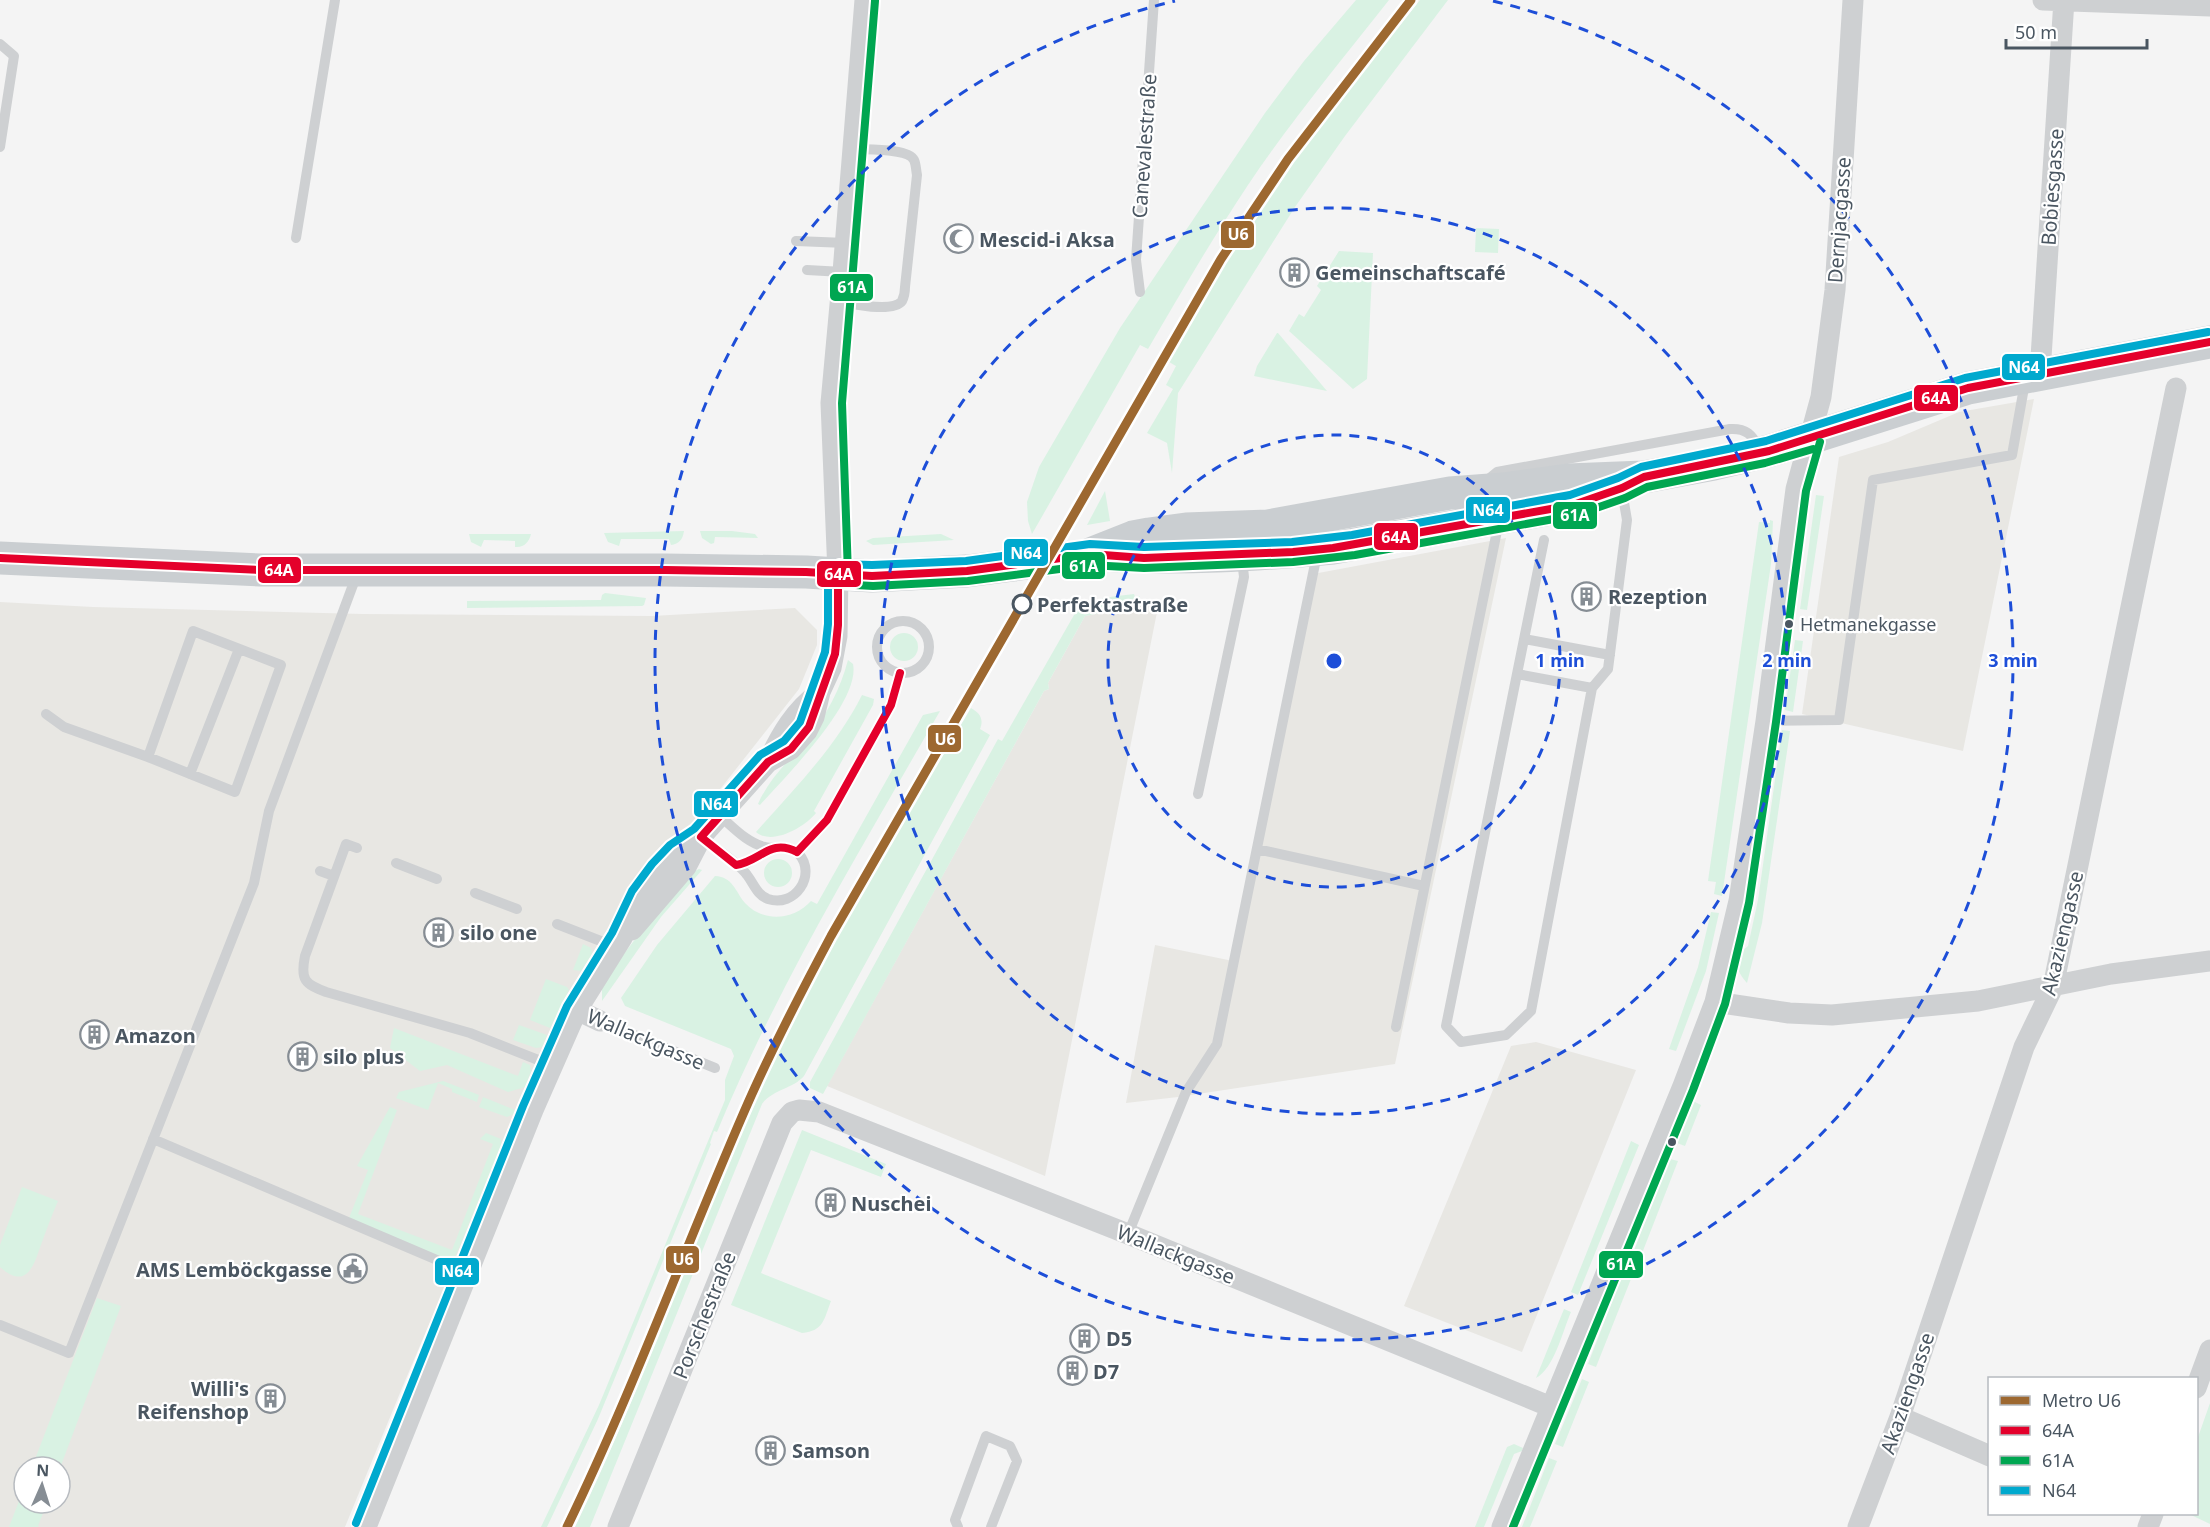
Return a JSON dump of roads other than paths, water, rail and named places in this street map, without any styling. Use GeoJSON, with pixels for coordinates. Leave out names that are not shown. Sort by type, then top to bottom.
{"type":"FeatureCollection","features":[{"type":"Feature","properties":{"kind":"main road"},"geometry":{"type":"LineString","coordinates":[[1633,482],[1568,480],[1440,495],[1268,526],[1186,529],[1149,534],[1080,555],[1144,558],[1317,549],[1354,545],[1500,519],[1573,505],[1633,482],[1763,453],[1927,400],[1979,386],[2210,342]]}},
{"type":"Feature","properties":{"kind":"main road"},"geometry":{"type":"LineString","coordinates":[[0,558],[260,570],[638,570],[903,575],[967,572],[1014,565]]}},
{"type":"Feature","properties":{"kind":"street"},"geometry":{"type":"LineString","coordinates":[[366,1527],[551,1065],[577,1011],[619,942],[634,929],[681,874],[701,837],[768,762],[791,748],[807,731],[828,676],[836,646],[838,574],[831,403],[865,0]]}},
{"type":"Feature","properties":{"kind":"street","name":"Dernjacgasse"},"geometry":{"type":"LineString","coordinates":[[1810,439],[1821,397],[1835,290],[1853,0]]}},
{"type":"Feature","properties":{"kind":"street"},"geometry":{"type":"LineString","coordinates":[[2043,0],[2210,6]]}},
{"type":"Feature","properties":{"kind":"street","name":"Bobiesgasse"},"geometry":{"type":"LineString","coordinates":[[2033,375],[2063,0]]}},
{"type":"Feature","properties":{"kind":"street","name":"Akaziengasse"},"geometry":{"type":"LineString","coordinates":[[1858,1527],[1900,1417],[2024,1047],[2053,987],[2176,388]]}},
{"type":"Feature","properties":{"kind":"street"},"geometry":{"type":"LineString","coordinates":[[1502,1527],[1683,1086],[1715,1002],[1739,901],[1766,722],[1796,489],[1810,439]]}},
{"type":"Feature","properties":{"kind":"street"},"geometry":{"type":"LineString","coordinates":[[1715,1002],[1832,1016],[1978,1001],[2111,974],[2210,962]]}},
{"type":"Feature","properties":{"kind":"street","name":"Wallackgasse"},"geometry":{"type":"LineString","coordinates":[[577,1011],[600,1020]]}},
{"type":"Feature","properties":{"kind":"street","name":"Wallackgasse"},"geometry":{"type":"LineString","coordinates":[[798,1110],[819,1112],[1128,1234],[1551,1407]]}},
{"type":"Feature","properties":{"kind":"street","name":"Porschestraße"},"geometry":{"type":"LineString","coordinates":[[618,1527],[782,1123],[792,1112],[798,1110]]}},
{"type":"Feature","properties":{"kind":"street"},"geometry":{"type":"LineString","coordinates":[[2198,1383],[2210,1350]]}},
{"type":"Feature","properties":{"kind":"street"},"geometry":{"type":"LineString","coordinates":[[1900,1417],[1988,1456]]}},
{"type":"Feature","properties":{"kind":"lane"},"geometry":{"type":"LineString","coordinates":[[296,238],[335,0]]}},
{"type":"Feature","properties":{"kind":"lane","name":"Canevalestraße"},"geometry":{"type":"LineString","coordinates":[[1140,292],[1136,256],[1154,0]]}},
{"type":"Feature","properties":{"kind":"lane"},"geometry":{"type":"LineString","coordinates":[[0,44],[14,56],[0,147]]}},
{"type":"Feature","properties":{"kind":"lane"},"geometry":{"type":"LineString","coordinates":[[840,302],[884,307],[896,306],[902,301],[917,175],[915,161],[910,155],[901,152],[853,149]]}},
{"type":"Feature","properties":{"kind":"lane"},"geometry":{"type":"LineString","coordinates":[[796,241],[846,243]]}},
{"type":"Feature","properties":{"kind":"lane"},"geometry":{"type":"LineString","coordinates":[[807,270],[843,272]]}},
{"type":"Feature","properties":{"kind":"lane"},"geometry":{"type":"LineString","coordinates":[[1766,722],[1839,720],[1873,480],[2012,455],[2033,375]]}},
{"type":"Feature","properties":{"kind":"lane"},"geometry":{"type":"LineString","coordinates":[[1444,529],[1467,511],[1476,491],[1497,472],[1738,428],[1750,433],[1763,453]]}},
{"type":"Feature","properties":{"kind":"lane"},"geometry":{"type":"LineString","coordinates":[[1544,540],[1446,1026],[1461,1042],[1506,1035],[1531,1011],[1592,688],[1608,669],[1633,482]]}},
{"type":"Feature","properties":{"kind":"lane"},"geometry":{"type":"LineString","coordinates":[[1128,1234],[1186,1092],[1217,1044],[1317,549],[1323,534],[1342,513]]}},
{"type":"Feature","properties":{"kind":"lane"},"geometry":{"type":"LineString","coordinates":[[1396,1027],[1500,519]]}},
{"type":"Feature","properties":{"kind":"lane"},"geometry":{"type":"LineString","coordinates":[[1198,794],[1244,577],[1241,554]]}},
{"type":"Feature","properties":{"kind":"lane"},"geometry":{"type":"LineString","coordinates":[[0,1325],[69,1353],[254,883],[269,811],[358,570]]}},
{"type":"Feature","properties":{"kind":"lane"},"geometry":{"type":"LineString","coordinates":[[906,621],[914,623],[925,632],[930,650],[919,669],[900,673],[887,668],[881,661],[877,644],[887,627],[894,622],[906,621]]}},
{"type":"Feature","properties":{"kind":"lane"},"geometry":{"type":"LineString","coordinates":[[46,714],[64,727],[148,757],[235,792],[281,665],[193,631],[148,757]]}},
{"type":"Feature","properties":{"kind":"lane"},"geometry":{"type":"LineString","coordinates":[[1524,639],[1610,655]]}},
{"type":"Feature","properties":{"kind":"lane"},"geometry":{"type":"LineString","coordinates":[[190,774],[239,649]]}},
{"type":"Feature","properties":{"kind":"lane"},"geometry":{"type":"LineString","coordinates":[[797,852],[827,820],[891,705],[900,673]]}},
{"type":"Feature","properties":{"kind":"lane"},"geometry":{"type":"LineString","coordinates":[[1517,674],[1592,688]]}},
{"type":"Feature","properties":{"kind":"lane"},"geometry":{"type":"LineString","coordinates":[[701,837],[747,875],[758,892],[770,899],[783,900],[797,893],[805,882],[805,864],[797,852],[783,846],[770,848],[752,843],[720,816]]}},
{"type":"Feature","properties":{"kind":"lane"},"geometry":{"type":"LineString","coordinates":[[357,848],[346,844],[304,957],[303,975],[311,986],[470,1033],[551,1065]]}},
{"type":"Feature","properties":{"kind":"lane"},"geometry":{"type":"LineString","coordinates":[[736,865],[747,863],[770,848]]}},
{"type":"Feature","properties":{"kind":"lane"},"geometry":{"type":"LineString","coordinates":[[1257,849],[1424,886]]}},
{"type":"Feature","properties":{"kind":"lane"},"geometry":{"type":"LineString","coordinates":[[396,863],[437,879]]}},
{"type":"Feature","properties":{"kind":"lane"},"geometry":{"type":"LineString","coordinates":[[320,871],[334,876]]}},
{"type":"Feature","properties":{"kind":"lane"},"geometry":{"type":"LineString","coordinates":[[474,893],[517,909]]}},
{"type":"Feature","properties":{"kind":"lane"},"geometry":{"type":"LineString","coordinates":[[557,924],[619,942]]}},
{"type":"Feature","properties":{"kind":"lane","name":"Wallackgasse"},"geometry":{"type":"LineString","coordinates":[[600,1020],[715,1068]]}},
{"type":"Feature","properties":{"kind":"lane"},"geometry":{"type":"LineString","coordinates":[[153,1140],[451,1266]]}},
{"type":"Feature","properties":{"kind":"lane"},"geometry":{"type":"LineString","coordinates":[[958,1527],[955,1520],[986,1436],[1010,1446],[1017,1461],[991,1527]]}},
{"type":"Feature","properties":{"kind":"tunnel"},"geometry":{"type":"LineString","coordinates":[[1014,565],[1069,557]]}},
{"type":"Feature","properties":{"kind":"metro line","name":"U6"},"geometry":{"type":"LineString","coordinates":[[567,1527],[614,1424],[754,1090],[831,936],[1221,259],[1288,159],[1411,0]]}},
{"type":"Feature","properties":{"kind":"place","name":"Mescid-i Aksa"},"geometry":{"type":"Point","coordinates":[958,239]}},
{"type":"Feature","properties":{"kind":"place","name":"Gemeinschaftscafé"},"geometry":{"type":"Point","coordinates":[1294,272]}},
{"type":"Feature","properties":{"kind":"place","name":"Rezeption"},"geometry":{"type":"Point","coordinates":[1587,596]}},
{"type":"Feature","properties":{"kind":"place","name":"Perfektastraße"},"geometry":{"type":"Point","coordinates":[1022,604]}},
{"type":"Feature","properties":{"kind":"place","name":"Hetmanekgasse"},"geometry":{"type":"Point","coordinates":[1789,624]}},
{"type":"Feature","properties":{"kind":"place","name":"silo one"},"geometry":{"type":"Point","coordinates":[439,932]}},
{"type":"Feature","properties":{"kind":"place","name":"Amazon"},"geometry":{"type":"Point","coordinates":[94,1035]}},
{"type":"Feature","properties":{"kind":"place","name":"silo plus"},"geometry":{"type":"Point","coordinates":[302,1056]}},
{"type":"Feature","properties":{"kind":"place","name":"Nuschei"},"geometry":{"type":"Point","coordinates":[830,1203]}},
{"type":"Feature","properties":{"kind":"place","name":"AMS Lemböckgasse"},"geometry":{"type":"Point","coordinates":[353,1269]}},
{"type":"Feature","properties":{"kind":"place","name":"D5"},"geometry":{"type":"Point","coordinates":[1085,1338]}},
{"type":"Feature","properties":{"kind":"place","name":"D7"},"geometry":{"type":"Point","coordinates":[1072,1371]}},
{"type":"Feature","properties":{"kind":"place","name":"Willi's Reifenshop"},"geometry":{"type":"Point","coordinates":[270,1399]}},
{"type":"Feature","properties":{"kind":"place","name":"Samson"},"geometry":{"type":"Point","coordinates":[771,1450]}}]}
